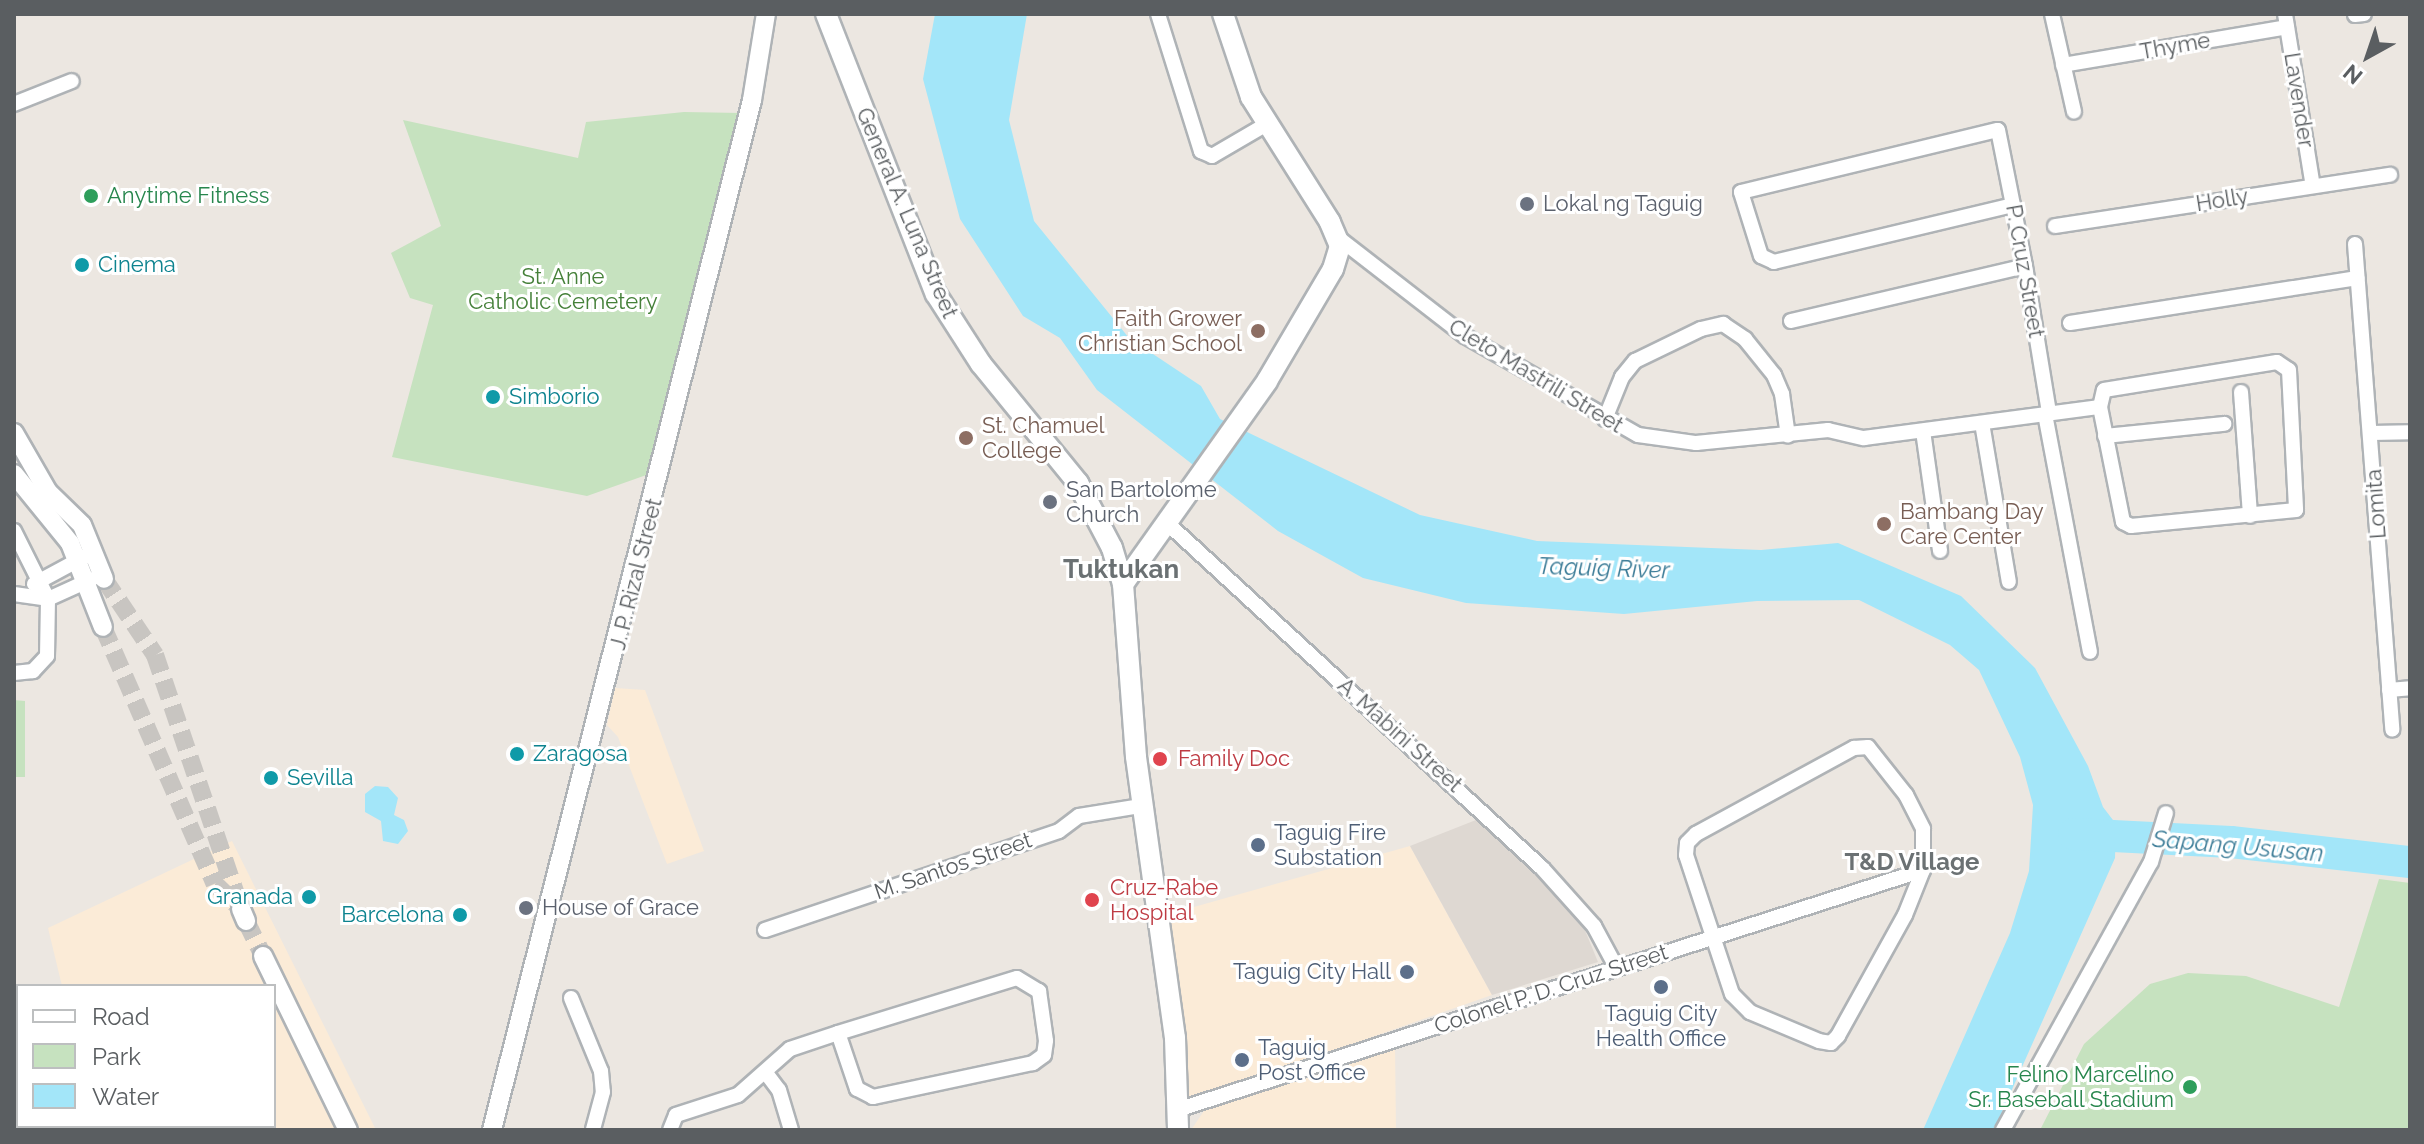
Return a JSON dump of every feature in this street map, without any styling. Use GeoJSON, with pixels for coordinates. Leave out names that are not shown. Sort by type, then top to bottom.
{"type":"FeatureCollection","features":[{"type":"Feature","properties":{"kind":"main road","name":"General A. Luna Street"},"geometry":{"type":"LineString","coordinates":[[826,14],[936,294],[981,364],[1078,483],[1112,548],[1123,584],[1141,806],[1164,950],[1179,1120]]}},
{"type":"Feature","properties":{"kind":"main road"},"geometry":{"type":"LineString","coordinates":[[1123,584],[1232,429],[1333,269],[1340,246],[1265,125],[1239,72],[1223,14]]}},
{"type":"Feature","properties":{"kind":"street","name":"J. P. Rizal Street"},"geometry":{"type":"LineString","coordinates":[[492,1130],[752,100],[766,14]]}},
{"type":"Feature","properties":{"kind":"street"},"geometry":{"type":"LineString","coordinates":[[1158,14],[1201,151],[1212,156],[1265,125]]}},
{"type":"Feature","properties":{"kind":"street"},"geometry":{"type":"LineString","coordinates":[[2052,14],[2074,112]]}},
{"type":"Feature","properties":{"kind":"street","name":"Thyme"},"geometry":{"type":"LineString","coordinates":[[2063,65],[2286,21]]}},
{"type":"Feature","properties":{"kind":"street","name":"Lavender"},"geometry":{"type":"LineString","coordinates":[[2286,21],[2313,186]]}},
{"type":"Feature","properties":{"kind":"street"},"geometry":{"type":"LineString","coordinates":[[14,104],[72,81]]}},
{"type":"Feature","properties":{"kind":"street","name":"P. Cruz Street"},"geometry":{"type":"LineString","coordinates":[[2013,205],[1774,262],[1761,256],[1741,199],[1746,187],[1998,130],[2013,205],[2025,266],[2047,414],[2090,652]]}},
{"type":"Feature","properties":{"kind":"street","name":"Holly"},"geometry":{"type":"LineString","coordinates":[[2055,226],[2390,175]]}},
{"type":"Feature","properties":{"kind":"street","name":"Cleto Mastrili Street"},"geometry":{"type":"LineString","coordinates":[[1336,236],[1465,336],[1605,419],[1638,435],[1696,443],[1828,430],[1864,438],[2100,407]]}},
{"type":"Feature","properties":{"kind":"street","name":"Lomita"},"geometry":{"type":"LineString","coordinates":[[2355,244],[2392,730]]}},
{"type":"Feature","properties":{"kind":"street"},"geometry":{"type":"LineString","coordinates":[[1791,321],[2025,266]]}},
{"type":"Feature","properties":{"kind":"street"},"geometry":{"type":"LineString","coordinates":[[2070,323],[2357,278]]}},
{"type":"Feature","properties":{"kind":"street"},"geometry":{"type":"LineString","coordinates":[[1605,419],[1622,377],[1635,361],[1701,329],[1723,324],[1745,339],[1774,375],[1782,394],[1788,436]]}},
{"type":"Feature","properties":{"kind":"street"},"geometry":{"type":"LineString","coordinates":[[2277,362],[2287,366],[2299,504],[2291,513],[2126,525],[2119,515],[2100,407],[2109,387],[2277,362]]}},
{"type":"Feature","properties":{"kind":"street"},"geometry":{"type":"LineString","coordinates":[[2241,392],[2250,516]]}},
{"type":"Feature","properties":{"kind":"street"},"geometry":{"type":"LineString","coordinates":[[1982,423],[2009,582]]}},
{"type":"Feature","properties":{"kind":"street"},"geometry":{"type":"LineString","coordinates":[[2105,436],[2224,424]]}},
{"type":"Feature","properties":{"kind":"street"},"geometry":{"type":"LineString","coordinates":[[1923,431],[1940,551]]}},
{"type":"Feature","properties":{"kind":"street"},"geometry":{"type":"LineString","coordinates":[[2371,433],[2410,432]]}},
{"type":"Feature","properties":{"kind":"street"},"geometry":{"type":"LineString","coordinates":[[14,433],[48,492],[82,525],[86,556],[97,578],[103,627]]}},
{"type":"Feature","properties":{"kind":"street"},"geometry":{"type":"LineString","coordinates":[[14,474],[70,543],[86,556]]}},
{"type":"Feature","properties":{"kind":"street","name":"A. Mabini Street"},"geometry":{"type":"LineString","coordinates":[[1166,522],[1542,868],[1594,926],[1615,965]]}},
{"type":"Feature","properties":{"kind":"street"},"geometry":{"type":"LineString","coordinates":[[14,531],[48,599],[47,656],[33,671],[14,673]]}},
{"type":"Feature","properties":{"kind":"street"},"geometry":{"type":"LineString","coordinates":[[19,593],[86,556]]}},
{"type":"Feature","properties":{"kind":"street"},"geometry":{"type":"LineString","coordinates":[[19,593],[48,599],[97,578]]}},
{"type":"Feature","properties":{"kind":"street"},"geometry":{"type":"LineString","coordinates":[[2389,690],[2410,688]]}},
{"type":"Feature","properties":{"kind":"street"},"geometry":{"type":"LineString","coordinates":[[1868,747],[1906,795],[1923,829],[1923,870],[1905,915],[1831,1043],[1740,1004],[1712,937],[1687,843],[1696,834],[1854,748],[1868,747]]}},
{"type":"Feature","properties":{"kind":"street","name":"M. Santos Street"},"geometry":{"type":"LineString","coordinates":[[765,930],[1059,831],[1079,816],[1141,806]]}},
{"type":"Feature","properties":{"kind":"street"},"geometry":{"type":"LineString","coordinates":[[2003,1130],[2151,862],[2166,813]]}},
{"type":"Feature","properties":{"kind":"street","name":"Colonel P. D. Cruz Street"},"geometry":{"type":"LineString","coordinates":[[1179,1120],[1615,965],[1923,870]]}},
{"type":"Feature","properties":{"kind":"street"},"geometry":{"type":"LineString","coordinates":[[263,956],[348,1130]]}},
{"type":"Feature","properties":{"kind":"street"},"geometry":{"type":"LineString","coordinates":[[670,1130],[676,1115],[738,1095],[790,1049],[838,1033],[1017,978],[1039,991],[1046,1041],[1044,1055],[1033,1063],[873,1097],[857,1089],[838,1033]]}},
{"type":"Feature","properties":{"kind":"street"},"geometry":{"type":"LineString","coordinates":[[571,998],[601,1071],[603,1092],[593,1130]]}},
{"type":"Feature","properties":{"kind":"street"},"geometry":{"type":"LineString","coordinates":[[766,1073],[779,1090],[791,1130]]}},
{"type":"Feature","properties":{"kind":"shaded area"},"geometry":{"type":"Polygon","coordinates":[[[615,688],[645,690],[704,851],[667,864],[618,737],[607,725],[615,688]]]}},
{"type":"Feature","properties":{"kind":"shaded area"},"geometry":{"type":"Polygon","coordinates":[[[1481,818],[1582,923],[1598,962],[1492,995],[1410,846],[1481,818]]]}},
{"type":"Feature","properties":{"kind":"shaded area"},"geometry":{"type":"Polygon","coordinates":[[[232,841],[376,1130],[97,1130],[276,1128],[276,984],[62,984],[48,928],[232,841]]]}},
{"type":"Feature","properties":{"kind":"shaded area"},"geometry":{"type":"Polygon","coordinates":[[[1410,846],[1492,995],[1189,1101],[1169,914],[1410,846]]]}},
{"type":"Feature","properties":{"kind":"shaded area"},"geometry":{"type":"Polygon","coordinates":[[[1395,1047],[1396,1130],[1191,1130],[1206,1108],[1395,1047]]]}},
{"type":"Feature","properties":{"kind":"green space","name":"St. Anne Catholic Cemetery"},"geometry":{"type":"Polygon","coordinates":[[[684,112],[742,113],[652,473],[587,496],[392,457],[433,305],[410,298],[391,253],[441,226],[403,120],[578,158],[586,122],[684,112]]]}},
{"type":"Feature","properties":{"kind":"green space"},"geometry":{"type":"Polygon","coordinates":[[[14,700],[25,701],[25,777],[14,777],[14,700]]]}},
{"type":"Feature","properties":{"kind":"green space","name":"Felino Marcelino Sr. Baseball Stadium"},"geometry":{"type":"Polygon","coordinates":[[[2379,879],[2410,883],[2410,1130],[2040,1130],[2084,1044],[2150,984],[2188,973],[2246,976],[2339,1007],[2379,879]]]}},
{"type":"Feature","properties":{"kind":"water","name":"Taguig River"},"geometry":{"type":"Polygon","coordinates":[[[935,14],[1027,14],[1009,120],[1034,221],[1129,338],[1201,386],[1220,419],[1420,515],[1537,541],[1761,550],[1838,543],[1961,596],[2035,668],[2088,766],[2103,807],[2116,824],[2115,858],[1994,1130],[1923,1130],[2010,933],[2029,871],[2033,805],[2020,757],[1979,670],[1950,645],[1859,600],[1757,601],[1624,614],[1466,603],[1363,578],[1278,531],[1097,390],[1060,338],[1023,316],[960,219],[923,79],[935,14]]]}},
{"type":"Feature","properties":{"kind":"water"},"geometry":{"type":"Polygon","coordinates":[[[375,786],[388,787],[398,798],[394,815],[404,820],[408,831],[398,844],[383,841],[381,821],[365,812],[365,794],[375,786]]]}},
{"type":"Feature","properties":{"kind":"waterway","name":"Sapang Ususan"},"geometry":{"type":"LineString","coordinates":[[2074,834],[2231,842],[2410,862]]}},
{"type":"Feature","properties":{"kind":"tunnel"},"geometry":{"type":"LineString","coordinates":[[104,579],[155,655],[241,909]]}},
{"type":"Feature","properties":{"kind":"tunnel"},"geometry":{"type":"LineString","coordinates":[[103,627],[215,884],[241,909]]}},
{"type":"Feature","properties":{"kind":"tunnel"},"geometry":{"type":"LineString","coordinates":[[246,921],[263,956]]}},
{"type":"Feature","properties":{"kind":"place","name":"Anytime Fitness"},"geometry":{"type":"Point","coordinates":[91,196]}},
{"type":"Feature","properties":{"kind":"place","name":"Lokal ng Taguig"},"geometry":{"type":"Point","coordinates":[1527,204]}},
{"type":"Feature","properties":{"kind":"place","name":"Cinema"},"geometry":{"type":"Point","coordinates":[82,265]}},
{"type":"Feature","properties":{"kind":"place","name":"Faith Grower Christian School"},"geometry":{"type":"Point","coordinates":[1258,331]}},
{"type":"Feature","properties":{"kind":"place","name":"Simborio"},"geometry":{"type":"Point","coordinates":[493,397]}},
{"type":"Feature","properties":{"kind":"place","name":"St. Chamuel College"},"geometry":{"type":"Point","coordinates":[966,438]}},
{"type":"Feature","properties":{"kind":"place","name":"San Bartolome Church"},"geometry":{"type":"Point","coordinates":[1050,502]}},
{"type":"Feature","properties":{"kind":"place","name":"Bambang Day Care Center"},"geometry":{"type":"Point","coordinates":[1884,524]}},
{"type":"Feature","properties":{"kind":"place","name":"Zaragosa"},"geometry":{"type":"Point","coordinates":[517,754]}},
{"type":"Feature","properties":{"kind":"place","name":"Family Doc"},"geometry":{"type":"Point","coordinates":[1160,759]}},
{"type":"Feature","properties":{"kind":"place","name":"Sevilla"},"geometry":{"type":"Point","coordinates":[271,778]}},
{"type":"Feature","properties":{"kind":"place","name":"Taguig Fire Substation"},"geometry":{"type":"Point","coordinates":[1258,845]}},
{"type":"Feature","properties":{"kind":"place","name":"Granada"},"geometry":{"type":"Point","coordinates":[309,897]}},
{"type":"Feature","properties":{"kind":"place","name":"Cruz-Rabe Hospital"},"geometry":{"type":"Point","coordinates":[1092,900]}},
{"type":"Feature","properties":{"kind":"place","name":"House of Grace"},"geometry":{"type":"Point","coordinates":[526,908]}},
{"type":"Feature","properties":{"kind":"place","name":"Barcelona"},"geometry":{"type":"Point","coordinates":[460,915]}},
{"type":"Feature","properties":{"kind":"place","name":"Taguig City Hall"},"geometry":{"type":"Point","coordinates":[1407,972]}},
{"type":"Feature","properties":{"kind":"place","name":"Taguig City Health Office"},"geometry":{"type":"Point","coordinates":[1661,987]}},
{"type":"Feature","properties":{"kind":"place","name":"Taguig Post Office"},"geometry":{"type":"Point","coordinates":[1242,1060]}},
{"type":"Feature","properties":{"kind":"place","name":"Felino Marcelino Sr. Baseball Stadium"},"geometry":{"type":"Point","coordinates":[2190,1087]}},
{"type":"Feature","properties":{"kind":"district","name":"Tuktukan"},"geometry":{"type":"Point","coordinates":[1121,570]}},
{"type":"Feature","properties":{"kind":"district","name":"T&D Village"},"geometry":{"type":"Point","coordinates":[1912,862]}}]}
